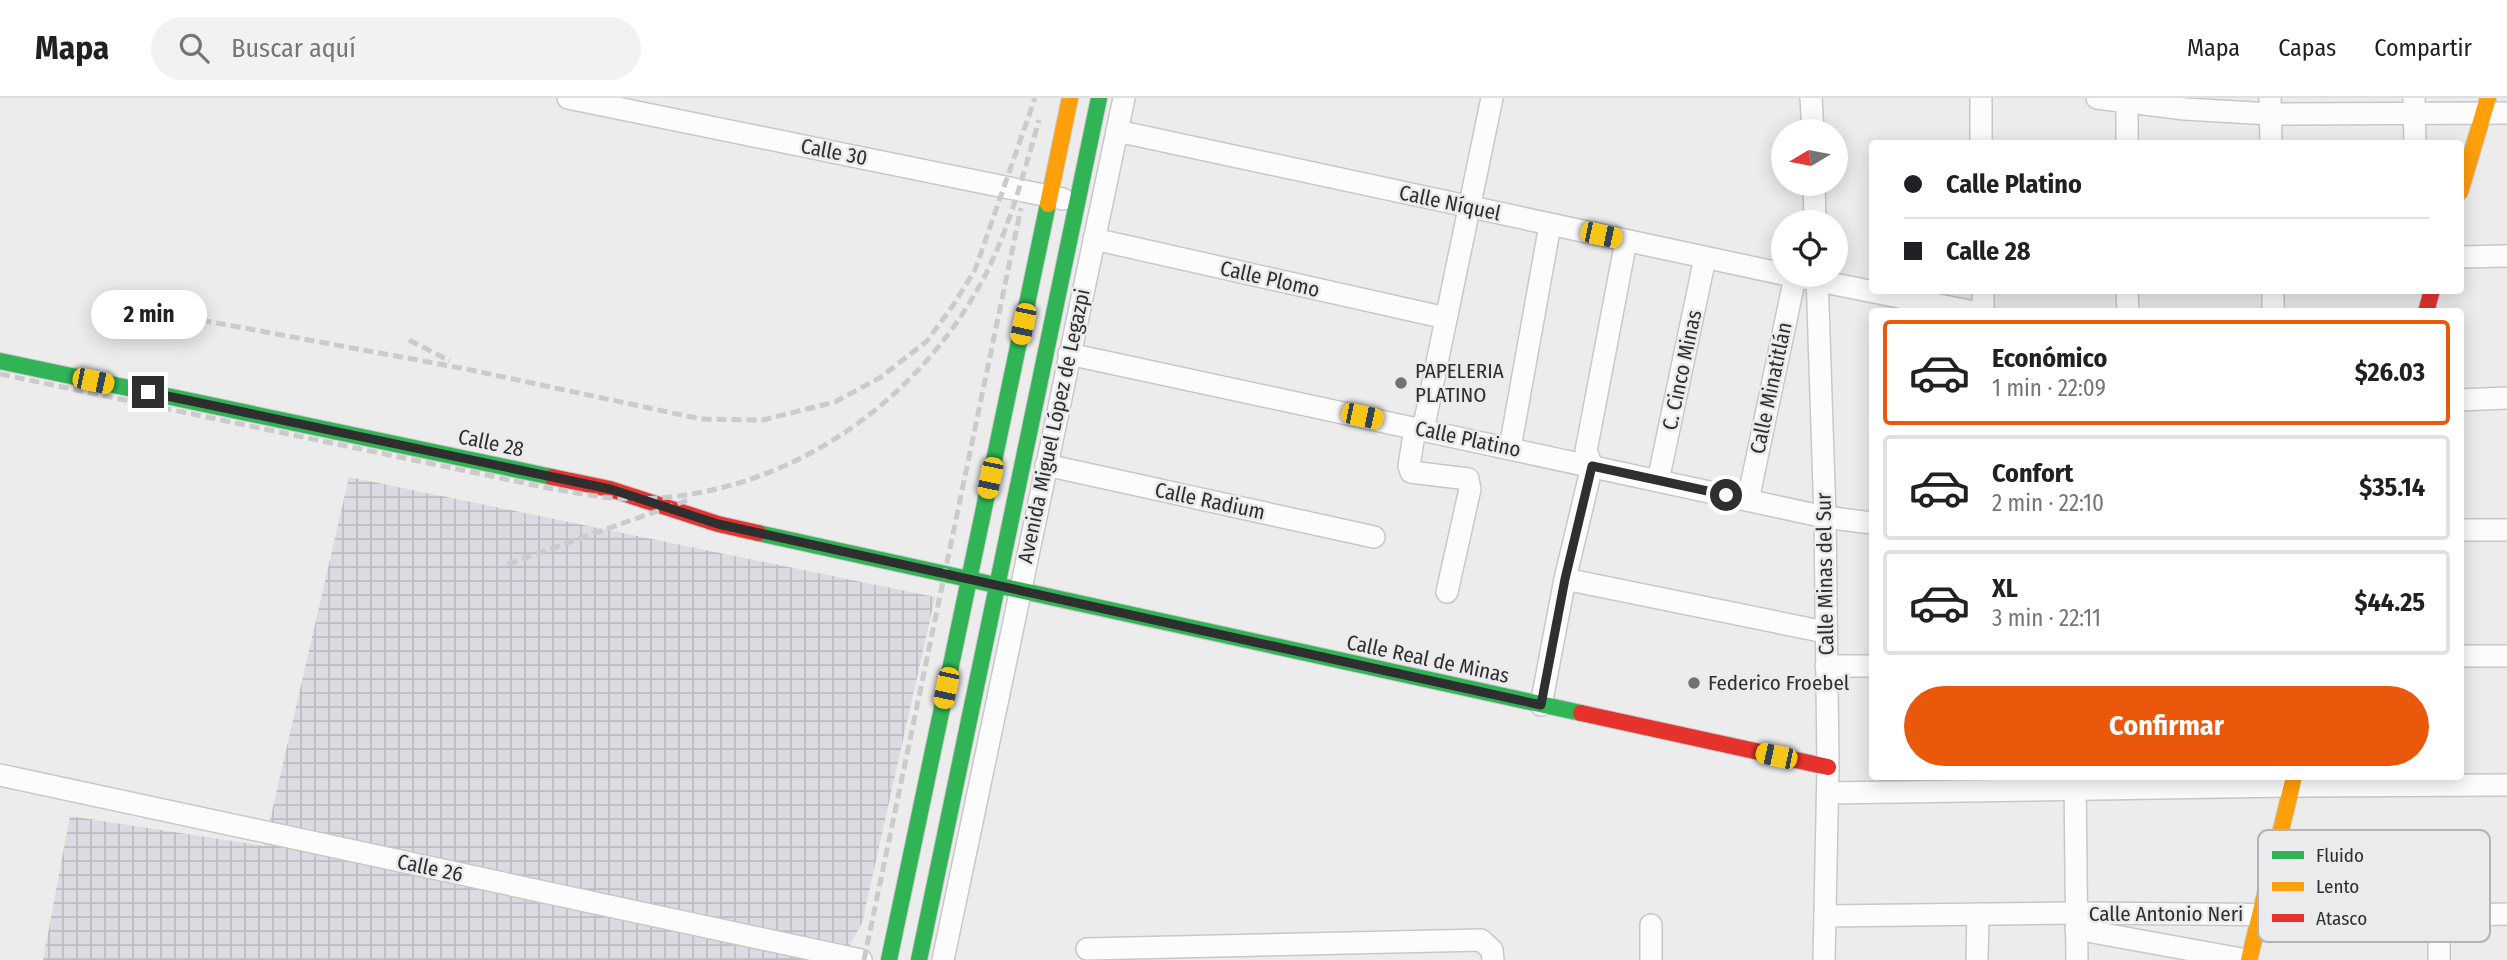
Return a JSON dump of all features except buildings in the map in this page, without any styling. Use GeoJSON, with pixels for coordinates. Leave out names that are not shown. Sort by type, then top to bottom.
{"type":"FeatureCollection","features":[{"type":"Feature","properties":{"kind":"street","name":"Calle 30"},"geometry":{"type":"LineString","coordinates":[[568,98],[1101,207]]}},
{"type":"Feature","properties":{"kind":"street"},"geometry":{"type":"LineString","coordinates":[[889,960],[1070,98]]}},
{"type":"Feature","properties":{"kind":"street","name":"Avenida Miguel López de Legazpi"},"geometry":{"type":"LineString","coordinates":[[919,960],[1099,98]]}},
{"type":"Feature","properties":{"kind":"street","name":"Avenida Miguel López de Legazpi"},"geometry":{"type":"LineString","coordinates":[[943,960],[1124,98]]}},
{"type":"Feature","properties":{"kind":"street"},"geometry":{"type":"LineString","coordinates":[[1447,592],[1470,489],[1468,479],[1411,472],[1409,466],[1446,318],[1492,98]]}},
{"type":"Feature","properties":{"kind":"street"},"geometry":{"type":"LineString","coordinates":[[1811,98],[1812,119]]}},
{"type":"Feature","properties":{"kind":"street"},"geometry":{"type":"LineString","coordinates":[[1981,98],[1981,140]]}},
{"type":"Feature","properties":{"kind":"street"},"geometry":{"type":"LineString","coordinates":[[2097,98],[2270,106],[2486,106],[2507,113]]}},
{"type":"Feature","properties":{"kind":"street"},"geometry":{"type":"LineString","coordinates":[[2127,101],[2127,140]]}},
{"type":"Feature","properties":{"kind":"street"},"geometry":{"type":"LineString","coordinates":[[2270,106],[2271,140]]}},
{"type":"Feature","properties":{"kind":"street"},"geometry":{"type":"LineString","coordinates":[[2414,106],[2415,140]]}},
{"type":"Feature","properties":{"kind":"street"},"geometry":{"type":"LineString","coordinates":[[2464,179],[2486,106]]}},
{"type":"Feature","properties":{"kind":"street","name":"Calle Níquel"},"geometry":{"type":"LineString","coordinates":[[1116,131],[1771,272]]}},
{"type":"Feature","properties":{"kind":"street"},"geometry":{"type":"LineString","coordinates":[[1510,448],[1550,225]]}},
{"type":"Feature","properties":{"kind":"street","name":"Calle Plomo"},"geometry":{"type":"LineString","coordinates":[[1094,239],[1446,318]]}},
{"type":"Feature","properties":{"kind":"street"},"geometry":{"type":"LineString","coordinates":[[1541,705],[1565,579],[1592,466],[1586,451],[1626,241]]}},
{"type":"Feature","properties":{"kind":"street"},"geometry":{"type":"LineString","coordinates":[[2464,257],[2507,256]]}},
{"type":"Feature","properties":{"kind":"street","name":"C. Cinco Minas"},"geometry":{"type":"LineString","coordinates":[[1658,481],[1705,258]]}},
{"type":"Feature","properties":{"kind":"street","name":"Calle Níquel"},"geometry":{"type":"LineString","coordinates":[[1848,285],[1869,289]]}},
{"type":"Feature","properties":{"kind":"street","name":"Calle Minatitlán"},"geometry":{"type":"LineString","coordinates":[[1748,500],[1786,287]]}},
{"type":"Feature","properties":{"kind":"street","name":"Calle Minas del Sur"},"geometry":{"type":"LineString","coordinates":[[1817,287],[1825,517],[1828,767],[1824,960]]}},
{"type":"Feature","properties":{"kind":"street","name":"Calle Níquel"},"geometry":{"type":"LineString","coordinates":[[1891,294],[1956,308]]}},
{"type":"Feature","properties":{"kind":"street","name":"Calle Platino"},"geometry":{"type":"LineString","coordinates":[[1069,354],[1825,517],[1869,523]]}},
{"type":"Feature","properties":{"kind":"street","name":"Calle 28"},"geometry":{"type":"LineString","coordinates":[[0,361],[610,489],[718,524],[998,587]]}},
{"type":"Feature","properties":{"kind":"street"},"geometry":{"type":"LineString","coordinates":[[2464,400],[2507,398]]}},
{"type":"Feature","properties":{"kind":"street","name":"Calle Radium"},"geometry":{"type":"LineString","coordinates":[[1046,465],[1374,537]]}},
{"type":"Feature","properties":{"kind":"street"},"geometry":{"type":"LineString","coordinates":[[2464,530],[2507,530]]}},
{"type":"Feature","properties":{"kind":"street"},"geometry":{"type":"LineString","coordinates":[[1565,579],[1825,632]]}},
{"type":"Feature","properties":{"kind":"street","name":"Calle Real de Minas"},"geometry":{"type":"LineString","coordinates":[[998,587],[1828,767]]}},
{"type":"Feature","properties":{"kind":"street"},"geometry":{"type":"LineString","coordinates":[[2464,656],[2507,656]]}},
{"type":"Feature","properties":{"kind":"street"},"geometry":{"type":"LineString","coordinates":[[1826,666],[1869,666]]}},
{"type":"Feature","properties":{"kind":"street","name":"Calle 26"},"geometry":{"type":"LineString","coordinates":[[0,775],[861,960]]}},
{"type":"Feature","properties":{"kind":"street"},"geometry":{"type":"LineString","coordinates":[[1828,793],[2075,784],[2293,781],[2507,785]]}},
{"type":"Feature","properties":{"kind":"street"},"geometry":{"type":"LineString","coordinates":[[2280,830],[2293,781]]}},
{"type":"Feature","properties":{"kind":"street"},"geometry":{"type":"LineString","coordinates":[[2075,784],[2077,960]]}},
{"type":"Feature","properties":{"kind":"street"},"geometry":{"type":"LineString","coordinates":[[1977,960],[1978,914]]}},
{"type":"Feature","properties":{"kind":"street","name":"Calle Antonio Neri"},"geometry":{"type":"LineString","coordinates":[[1825,916],[1978,914],[2076,921],[2258,914]]}},
{"type":"Feature","properties":{"kind":"street"},"geometry":{"type":"LineString","coordinates":[[2076,921],[2248,960],[2258,918]]}},
{"type":"Feature","properties":{"kind":"street"},"geometry":{"type":"LineString","coordinates":[[1651,925],[1651,960]]}},
{"type":"Feature","properties":{"kind":"street"},"geometry":{"type":"LineString","coordinates":[[1087,949],[1481,940],[1490,952]]}},
{"type":"Feature","properties":{"kind":"street"},"geometry":{"type":"LineString","coordinates":[[2439,942],[2439,960]]}},
{"type":"Feature","properties":{"kind":"shaded area"},"geometry":{"type":"Polygon","coordinates":[[[349,477],[935,597],[862,923],[841,960],[43,960],[70,816],[264,846],[349,477]]]}},
{"type":"Feature","properties":{"kind":"railway"},"geometry":{"type":"LineString","coordinates":[[157,312],[466,369],[701,419],[763,420],[835,402],[881,377],[927,341],[975,270],[1035,98]]}},
{"type":"Feature","properties":{"kind":"railway"},"geometry":{"type":"LineString","coordinates":[[0,374],[593,496],[632,499],[686,495],[738,483],[788,464],[835,439],[878,408],[917,371],[951,330],[980,285],[999,246],[1039,120]]}},
{"type":"Feature","properties":{"kind":"railway"},"geometry":{"type":"LineString","coordinates":[[864,960],[1021,208]]}},
{"type":"Feature","properties":{"kind":"railway"},"geometry":{"type":"LineString","coordinates":[[409,340],[450,361]]}},
{"type":"Feature","properties":{"kind":"railway"},"geometry":{"type":"LineString","coordinates":[[508,564],[691,499]]}},
{"type":"Feature","properties":{"kind":"traffic: fast"},"geometry":{"type":"LineString","coordinates":[[919,960],[1099,98]]}},
{"type":"Feature","properties":{"kind":"traffic: fast"},"geometry":{"type":"LineString","coordinates":[[889,960],[1048,204]]}},
{"type":"Feature","properties":{"kind":"traffic: fast"},"geometry":{"type":"LineString","coordinates":[[0,361],[552,477]]}},
{"type":"Feature","properties":{"kind":"traffic: fast"},"geometry":{"type":"LineString","coordinates":[[758,533],[1581,713]]}},
{"type":"Feature","properties":{"kind":"traffic: slow"},"geometry":{"type":"LineString","coordinates":[[1048,204],[1070,98]]}},
{"type":"Feature","properties":{"kind":"traffic: slow"},"geometry":{"type":"LineString","coordinates":[[2464,179],[2488,98]]}},
{"type":"Feature","properties":{"kind":"traffic: slow"},"geometry":{"type":"LineString","coordinates":[[2281,830],[2293,780]]}},
{"type":"Feature","properties":{"kind":"traffic: slow"},"geometry":{"type":"LineString","coordinates":[[2249,960],[2258,923]]}},
{"type":"Feature","properties":{"kind":"traffic: jam"},"geometry":{"type":"LineString","coordinates":[[2427,308],[2431,294]]}},
{"type":"Feature","properties":{"kind":"traffic: jam"},"geometry":{"type":"LineString","coordinates":[[552,477],[610,489],[718,524],[758,533]]}},
{"type":"Feature","properties":{"kind":"traffic: jam"},"geometry":{"type":"LineString","coordinates":[[1581,713],[1828,767]]}},
{"type":"Feature","properties":{"kind":"place","name":"PAPELERIA PLATINO"},"geometry":{"type":"Point","coordinates":[1401,383]}},
{"type":"Feature","properties":{"kind":"place","name":"Federico Froebel"},"geometry":{"type":"Point","coordinates":[1694,683]}},
{"type":"Feature","properties":{"kind":"route"},"geometry":{"type":"LineString","coordinates":[[148,392],[610,489],[718,524],[1541,705],[1565,579],[1592,466],[1726,495]]}}]}
